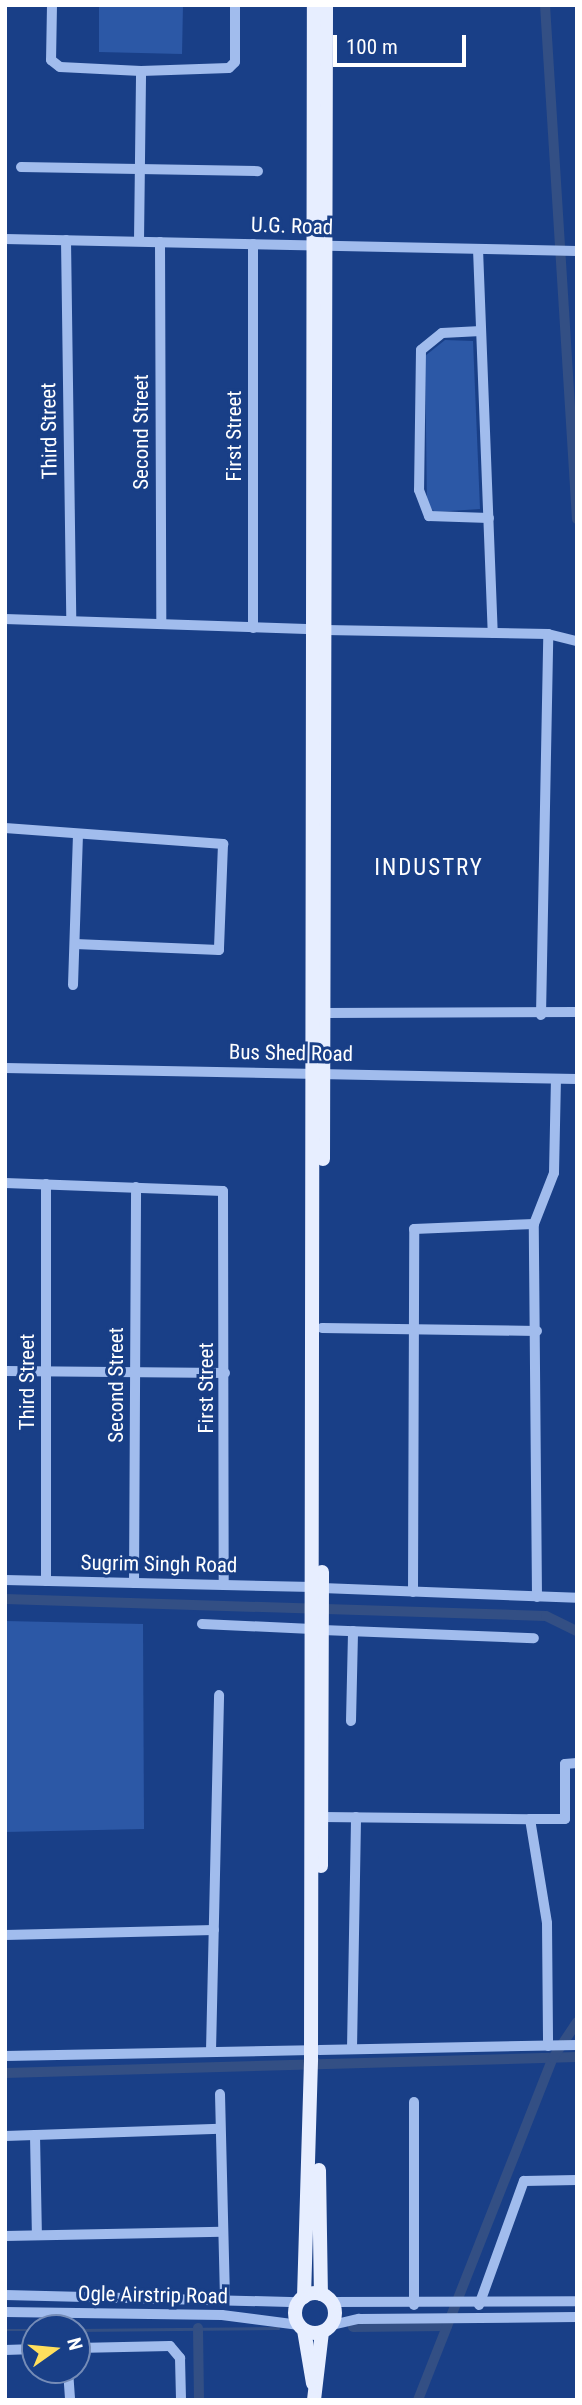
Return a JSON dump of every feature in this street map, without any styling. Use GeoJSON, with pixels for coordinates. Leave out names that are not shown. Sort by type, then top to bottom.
{"type":"FeatureCollection","features":[{"type":"Feature","properties":{"kind":"main road"},"geometry":{"type":"LineString","coordinates":[[314,5],[319,246],[318,1589]]}},
{"type":"Feature","properties":{"kind":"main road"},"geometry":{"type":"LineString","coordinates":[[319,246],[326,5]]}},
{"type":"Feature","properties":{"kind":"main road"},"geometry":{"type":"LineString","coordinates":[[314,2394],[327,2329],[315,2059],[317,1628],[322,1328],[318,1073],[324,1013],[319,629]]}},
{"type":"Feature","properties":{"kind":"main road"},"geometry":{"type":"LineString","coordinates":[[314,2394],[302,2327],[302,2300],[315,2059],[322,1817],[317,1628]]}},
{"type":"Feature","properties":{"kind":"main road"},"geometry":{"type":"LineString","coordinates":[[302,2300],[326,2298]]}},
{"type":"Feature","properties":{"kind":"main road"},"geometry":{"type":"LineString","coordinates":[[302,2327],[327,2329]]}},
{"type":"Feature","properties":{"kind":"street"},"geometry":{"type":"LineString","coordinates":[[51,5],[51,60],[60,67],[141,71],[229,68],[235,62],[235,5]]}},
{"type":"Feature","properties":{"kind":"street"},"geometry":{"type":"LineString","coordinates":[[139,242],[141,71]]}},
{"type":"Feature","properties":{"kind":"street"},"geometry":{"type":"LineString","coordinates":[[21,167],[258,172]]}},
{"type":"Feature","properties":{"kind":"street","name":"U.G. Road"},"geometry":{"type":"LineString","coordinates":[[5,239],[574,251]]}},
{"type":"Feature","properties":{"kind":"street","name":"Third Street"},"geometry":{"type":"LineString","coordinates":[[66,240],[71,621]]}},
{"type":"Feature","properties":{"kind":"street","name":"Second Street"},"geometry":{"type":"LineString","coordinates":[[160,242],[161,623]]}},
{"type":"Feature","properties":{"kind":"street","name":"First Street"},"geometry":{"type":"LineString","coordinates":[[253,244],[253,628]]}},
{"type":"Feature","properties":{"kind":"street"},"geometry":{"type":"LineString","coordinates":[[478,249],[493,633]]}},
{"type":"Feature","properties":{"kind":"street"},"geometry":{"type":"LineString","coordinates":[[481,331],[442,333],[421,350],[419,490],[429,516],[489,518]]}},
{"type":"Feature","properties":{"kind":"street"},"geometry":{"type":"LineString","coordinates":[[5,619],[253,628],[548,634],[577,641]]}},
{"type":"Feature","properties":{"kind":"street"},"geometry":{"type":"LineString","coordinates":[[541,1015],[548,634]]}},
{"type":"Feature","properties":{"kind":"street"},"geometry":{"type":"LineString","coordinates":[[5,828],[78,838],[223,844],[219,950],[75,944]]}},
{"type":"Feature","properties":{"kind":"street"},"geometry":{"type":"LineString","coordinates":[[73,985],[78,838]]}},
{"type":"Feature","properties":{"kind":"street"},"geometry":{"type":"LineString","coordinates":[[324,1013],[541,1015],[577,1012]]}},
{"type":"Feature","properties":{"kind":"street","name":"Bus Shed Road"},"geometry":{"type":"LineString","coordinates":[[5,1069],[577,1079]]}},
{"type":"Feature","properties":{"kind":"street"},"geometry":{"type":"LineString","coordinates":[[537,1598],[537,1331],[534,1224],[554,1173],[556,1080]]}},
{"type":"Feature","properties":{"kind":"street"},"geometry":{"type":"LineString","coordinates":[[5,1183],[136,1187]]}},
{"type":"Feature","properties":{"kind":"street","name":"Third Street"},"geometry":{"type":"LineString","coordinates":[[46,1184],[46,1581]]}},
{"type":"Feature","properties":{"kind":"street","name":"Second Street"},"geometry":{"type":"LineString","coordinates":[[134,1583],[136,1187]]}},
{"type":"Feature","properties":{"kind":"street","name":"First Street"},"geometry":{"type":"LineString","coordinates":[[136,1187],[223,1192],[224,1585]]}},
{"type":"Feature","properties":{"kind":"street"},"geometry":{"type":"LineString","coordinates":[[413,1592],[416,1227],[534,1224]]}},
{"type":"Feature","properties":{"kind":"street"},"geometry":{"type":"LineString","coordinates":[[322,1328],[537,1331]]}},
{"type":"Feature","properties":{"kind":"street"},"geometry":{"type":"LineString","coordinates":[[5,1371],[225,1373]]}},
{"type":"Feature","properties":{"kind":"street","name":"Sugrim Singh Road"},"geometry":{"type":"LineString","coordinates":[[5,1580],[577,1598]]}},
{"type":"Feature","properties":{"kind":"street"},"geometry":{"type":"LineString","coordinates":[[202,1624],[534,1638]]}},
{"type":"Feature","properties":{"kind":"street"},"geometry":{"type":"LineString","coordinates":[[351,1721],[353,1631]]}},
{"type":"Feature","properties":{"kind":"street"},"geometry":{"type":"LineString","coordinates":[[211,2051],[219,1695]]}},
{"type":"Feature","properties":{"kind":"street"},"geometry":{"type":"LineString","coordinates":[[322,1817],[565,1819],[565,1764],[577,1763]]}},
{"type":"Feature","properties":{"kind":"street"},"geometry":{"type":"LineString","coordinates":[[352,2049],[356,1817]]}},
{"type":"Feature","properties":{"kind":"street"},"geometry":{"type":"LineString","coordinates":[[530,1819],[547,1923],[548,2046]]}},
{"type":"Feature","properties":{"kind":"street"},"geometry":{"type":"LineString","coordinates":[[5,1935],[214,1930]]}},
{"type":"Feature","properties":{"kind":"street"},"geometry":{"type":"LineString","coordinates":[[5,2056],[211,2051],[315,2059],[352,2049],[574,2045]]}},
{"type":"Feature","properties":{"kind":"street"},"geometry":{"type":"LineString","coordinates":[[220,2094],[225,2300]]}},
{"type":"Feature","properties":{"kind":"street"},"geometry":{"type":"LineString","coordinates":[[414,2102],[414,2305]]}},
{"type":"Feature","properties":{"kind":"street"},"geometry":{"type":"LineString","coordinates":[[5,2136],[220,2129]]}},
{"type":"Feature","properties":{"kind":"street"},"geometry":{"type":"LineString","coordinates":[[35,2135],[37,2235]]}},
{"type":"Feature","properties":{"kind":"street"},"geometry":{"type":"LineString","coordinates":[[479,2305],[524,2181],[577,2180]]}},
{"type":"Feature","properties":{"kind":"street"},"geometry":{"type":"LineString","coordinates":[[5,2236],[222,2232]]}},
{"type":"Feature","properties":{"kind":"street","name":"Ogle Airstrip Road"},"geometry":{"type":"LineString","coordinates":[[5,2295],[302,2300]]}},
{"type":"Feature","properties":{"kind":"street"},"geometry":{"type":"LineString","coordinates":[[326,2298],[450,2306],[577,2301]]}},
{"type":"Feature","properties":{"kind":"street","name":"Ogle Airstrip Road"},"geometry":{"type":"LineString","coordinates":[[5,2312],[222,2315],[302,2327]]}},
{"type":"Feature","properties":{"kind":"street"},"geometry":{"type":"LineString","coordinates":[[327,2329],[359,2319],[445,2321],[577,2317]]}},
{"type":"Feature","properties":{"kind":"street"},"geometry":{"type":"LineString","coordinates":[[91,2347],[170,2346],[180,2358],[181,2400]]}},
{"type":"Feature","properties":{"kind":"shaded area"},"geometry":{"type":"Polygon","coordinates":[[[99,5],[183,5],[182,54],[99,52],[99,5]]]}},
{"type":"Feature","properties":{"kind":"shaded area"},"geometry":{"type":"Polygon","coordinates":[[[445,340],[473,341],[480,509],[435,512],[427,505],[425,356],[445,340]]]}},
{"type":"Feature","properties":{"kind":"shaded area"},"geometry":{"type":"Polygon","coordinates":[[[5,1621],[143,1624],[144,1829],[5,1832],[5,1621]]]}},
{"type":"Feature","properties":{"kind":"waterway"},"geometry":{"type":"LineString","coordinates":[[545,5],[577,519]]}},
{"type":"Feature","properties":{"kind":"waterway"},"geometry":{"type":"LineString","coordinates":[[5,1599],[546,1616],[577,1631]]}},
{"type":"Feature","properties":{"kind":"waterway"},"geometry":{"type":"LineString","coordinates":[[418,2400],[553,2058],[577,2022]]}},
{"type":"Feature","properties":{"kind":"waterway"},"geometry":{"type":"LineString","coordinates":[[5,2073],[577,2057]]}},
{"type":"Feature","properties":{"kind":"waterway"},"geometry":{"type":"LineString","coordinates":[[353,2327],[447,2326]]}},
{"type":"Feature","properties":{"kind":"waterway"},"geometry":{"type":"LineString","coordinates":[[198,2328],[199,2400]]}},
{"type":"Feature","properties":{"kind":"waterway"},"geometry":{"type":"LineString","coordinates":[[91,2330],[278,2328]]}},
{"type":"Feature","properties":{"kind":"waterway"},"geometry":{"type":"LineString","coordinates":[[5,2330],[21,2330]]}},
{"type":"Feature","properties":{"kind":"district","name":"INDUSTRY"},"geometry":{"type":"Point","coordinates":[429,868]}}]}
